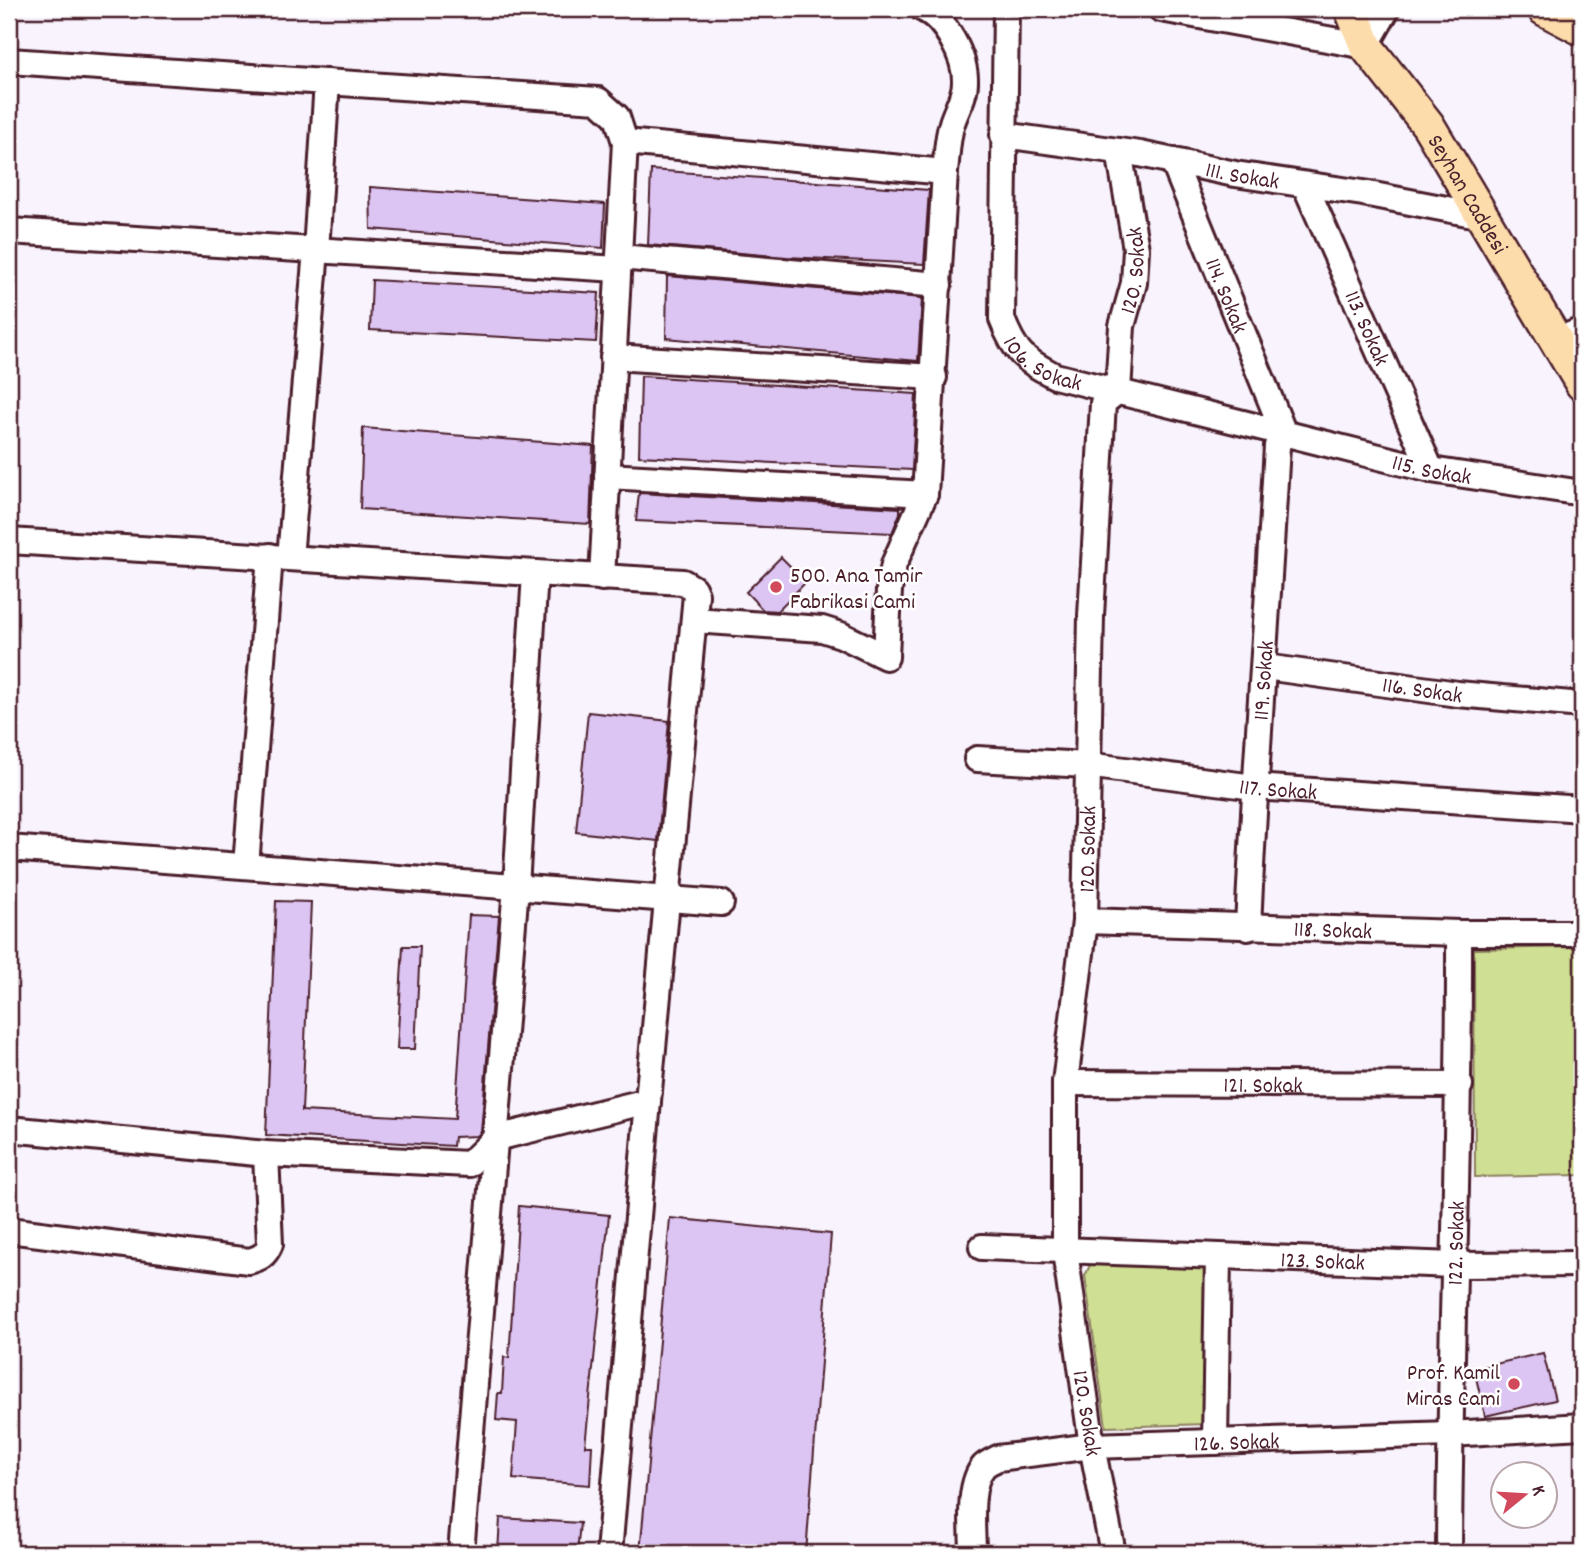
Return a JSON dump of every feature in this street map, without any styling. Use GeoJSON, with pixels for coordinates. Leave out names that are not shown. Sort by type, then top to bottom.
{"type":"FeatureCollection","features":[{"type":"Feature","properties":{"kind":"main road","name":"Seyhan Caddesi"},"geometry":{"type":"LineString","coordinates":[[1352,9],[1366,46],[1428,125],[1483,216],[1570,335],[1582,384]]}},
{"type":"Feature","properties":{"kind":"main road"},"geometry":{"type":"LineString","coordinates":[[1544,9],[1582,29]]}},
{"type":"Feature","properties":{"kind":"street"},"geometry":{"type":"LineString","coordinates":[[694,620],[822,629],[841,635],[886,657],[888,590],[894,564],[925,494],[945,172],[951,124],[965,81],[959,54],[947,30],[930,12],[923,9]]}},
{"type":"Feature","properties":{"kind":"street","name":"106. Sokak"},"geometry":{"type":"LineString","coordinates":[[1006,9],[1002,319],[1011,343],[1029,362],[1055,376],[1283,431]]}},
{"type":"Feature","properties":{"kind":"street"},"geometry":{"type":"LineString","coordinates":[[1161,9],[1366,46],[1387,9]]}},
{"type":"Feature","properties":{"kind":"street"},"geometry":{"type":"LineString","coordinates":[[9,61],[598,100],[617,117],[625,142],[601,578]]}},
{"type":"Feature","properties":{"kind":"street"},"geometry":{"type":"LineString","coordinates":[[246,866],[279,557],[316,250],[327,82]]}},
{"type":"Feature","properties":{"kind":"street","name":"111. Sokak"},"geometry":{"type":"LineString","coordinates":[[1003,135],[1118,151],[1483,216]]}},
{"type":"Feature","properties":{"kind":"street"},"geometry":{"type":"LineString","coordinates":[[625,142],[945,172]]}},
{"type":"Feature","properties":{"kind":"street","name":"120. Sokak"},"geometry":{"type":"LineString","coordinates":[[1114,1553],[1092,1446],[1065,1251],[1065,1083],[1085,921],[1091,616],[1103,403],[1118,391],[1122,326],[1134,283],[1136,249],[1118,151]]}},
{"type":"Feature","properties":{"kind":"street","name":"114. Sokak"},"geometry":{"type":"LineString","coordinates":[[1173,161],[1283,431]]}},
{"type":"Feature","properties":{"kind":"street","name":"113. Sokak"},"geometry":{"type":"LineString","coordinates":[[1305,185],[1431,470]]}},
{"type":"Feature","properties":{"kind":"street"},"geometry":{"type":"LineString","coordinates":[[9,231],[316,250],[618,263],[939,285]]}},
{"type":"Feature","properties":{"kind":"street"},"geometry":{"type":"LineString","coordinates":[[613,357],[934,377]]}},
{"type":"Feature","properties":{"kind":"street","name":"115. Sokak"},"geometry":{"type":"LineString","coordinates":[[1283,431],[1431,470],[1582,494]]}},
{"type":"Feature","properties":{"kind":"street","name":"119. Sokak"},"geometry":{"type":"LineString","coordinates":[[1248,928],[1254,787],[1265,667],[1278,446],[1283,431]]}},
{"type":"Feature","properties":{"kind":"street"},"geometry":{"type":"LineString","coordinates":[[607,476],[925,494]]}},
{"type":"Feature","properties":{"kind":"street"},"geometry":{"type":"LineString","coordinates":[[9,541],[683,582],[693,588],[696,595],[694,620],[666,899],[610,1553]]}},
{"type":"Feature","properties":{"kind":"street"},"geometry":{"type":"LineString","coordinates":[[461,1553],[516,887],[535,573]]}},
{"type":"Feature","properties":{"kind":"street","name":"116. Sokak"},"geometry":{"type":"LineString","coordinates":[[1265,667],[1458,694],[1582,705]]}},
{"type":"Feature","properties":{"kind":"street","name":"117. Sokak"},"geometry":{"type":"LineString","coordinates":[[976,759],[1087,765],[1254,787],[1582,809]]}},
{"type":"Feature","properties":{"kind":"street"},"geometry":{"type":"LineString","coordinates":[[9,848],[721,903]]}},
{"type":"Feature","properties":{"kind":"street","name":"118. Sokak"},"geometry":{"type":"LineString","coordinates":[[1085,921],[1248,928],[1582,933]]}},
{"type":"Feature","properties":{"kind":"street","name":"122. Sokak"},"geometry":{"type":"LineString","coordinates":[[1449,1553],[1460,1084],[1459,933]]}},
{"type":"Feature","properties":{"kind":"street","name":"121. Sokak"},"geometry":{"type":"LineString","coordinates":[[1065,1083],[1460,1084]]}},
{"type":"Feature","properties":{"kind":"street"},"geometry":{"type":"LineString","coordinates":[[9,1129],[266,1154],[469,1164],[496,1138],[648,1101]]}},
{"type":"Feature","properties":{"kind":"street"},"geometry":{"type":"LineString","coordinates":[[9,1230],[249,1261],[261,1258],[270,1244],[266,1154]]}},
{"type":"Feature","properties":{"kind":"street","name":"123. Sokak"},"geometry":{"type":"LineString","coordinates":[[982,1247],[1455,1265],[1582,1264]]}},
{"type":"Feature","properties":{"kind":"street"},"geometry":{"type":"LineString","coordinates":[[1215,1442],[1218,1256]]}},
{"type":"Feature","properties":{"kind":"street","name":"126. Sokak"},"geometry":{"type":"LineString","coordinates":[[973,1553],[973,1497],[977,1478],[985,1465],[998,1458],[1092,1446],[1450,1434],[1582,1426]]}},
{"type":"Feature","properties":{"kind":"green space"},"geometry":{"type":"Polygon","coordinates":[[[1582,947],[1582,1175],[1475,1177],[1474,949],[1582,947]]]}},
{"type":"Feature","properties":{"kind":"green space"},"geometry":{"type":"Polygon","coordinates":[[[1090,1265],[1212,1265],[1208,1424],[1106,1427],[1085,1276],[1090,1265]]]}},
{"type":"Feature","properties":{"kind":"building"},"geometry":{"type":"Polygon","coordinates":[[[651,170],[929,190],[924,264],[787,257],[648,245],[651,170]]]}},
{"type":"Feature","properties":{"kind":"building"},"geometry":{"type":"Polygon","coordinates":[[[370,187],[605,204],[603,248],[371,229],[370,187]]]}},
{"type":"Feature","properties":{"kind":"building"},"geometry":{"type":"Polygon","coordinates":[[[667,276],[922,298],[918,361],[666,338],[667,276]]]}},
{"type":"Feature","properties":{"kind":"building"},"geometry":{"type":"Polygon","coordinates":[[[372,280],[599,293],[596,342],[370,330],[372,280]]]}},
{"type":"Feature","properties":{"kind":"building"},"geometry":{"type":"Polygon","coordinates":[[[641,376],[916,394],[912,470],[639,456],[641,376]]]}},
{"type":"Feature","properties":{"kind":"building"},"geometry":{"type":"Polygon","coordinates":[[[363,428],[593,446],[590,524],[360,509],[363,428]]]}},
{"type":"Feature","properties":{"kind":"building"},"geometry":{"type":"Polygon","coordinates":[[[639,493],[900,508],[900,513],[892,533],[636,521],[639,493]]]}},
{"type":"Feature","properties":{"kind":"building","name":"500. Ana Tamir Fabrikasi Cami"},"geometry":{"type":"Polygon","coordinates":[[[781,557],[806,582],[777,611],[763,610],[746,592],[781,557]]]}},
{"type":"Feature","properties":{"kind":"building"},"geometry":{"type":"Polygon","coordinates":[[[588,712],[669,721],[658,841],[576,832],[588,712]]]}},
{"type":"Feature","properties":{"kind":"building"},"geometry":{"type":"Polygon","coordinates":[[[276,901],[311,902],[302,1111],[455,1119],[469,915],[499,916],[481,1132],[477,1136],[454,1137],[453,1146],[266,1135],[276,901]]]}},
{"type":"Feature","properties":{"kind":"building"},"geometry":{"type":"Polygon","coordinates":[[[403,946],[420,946],[415,1049],[397,1049],[403,946]]]}},
{"type":"Feature","properties":{"kind":"building"},"geometry":{"type":"Polygon","coordinates":[[[519,1206],[609,1215],[585,1446],[592,1446],[590,1485],[513,1479],[517,1422],[496,1420],[498,1393],[502,1393],[504,1357],[509,1358],[519,1206]]]}},
{"type":"Feature","properties":{"kind":"building"},"geometry":{"type":"Polygon","coordinates":[[[670,1218],[831,1234],[806,1553],[640,1553],[670,1218]]]}},
{"type":"Feature","properties":{"kind":"building","name":"Prof. Kamil Miras Cami"},"geometry":{"type":"Polygon","coordinates":[[[1543,1353],[1555,1400],[1485,1416],[1474,1369],[1543,1353]]]}},
{"type":"Feature","properties":{"kind":"building"},"geometry":{"type":"Polygon","coordinates":[[[500,1518],[580,1523],[577,1553],[498,1553],[500,1518]]]}},
{"type":"Feature","properties":{"kind":"place","name":"500. Ana Tamir Fabrikasi Cami"},"geometry":{"type":"Point","coordinates":[776,587]}},
{"type":"Feature","properties":{"kind":"place","name":"Prof. Kamil Miras Cami"},"geometry":{"type":"Point","coordinates":[1514,1384]}}]}
